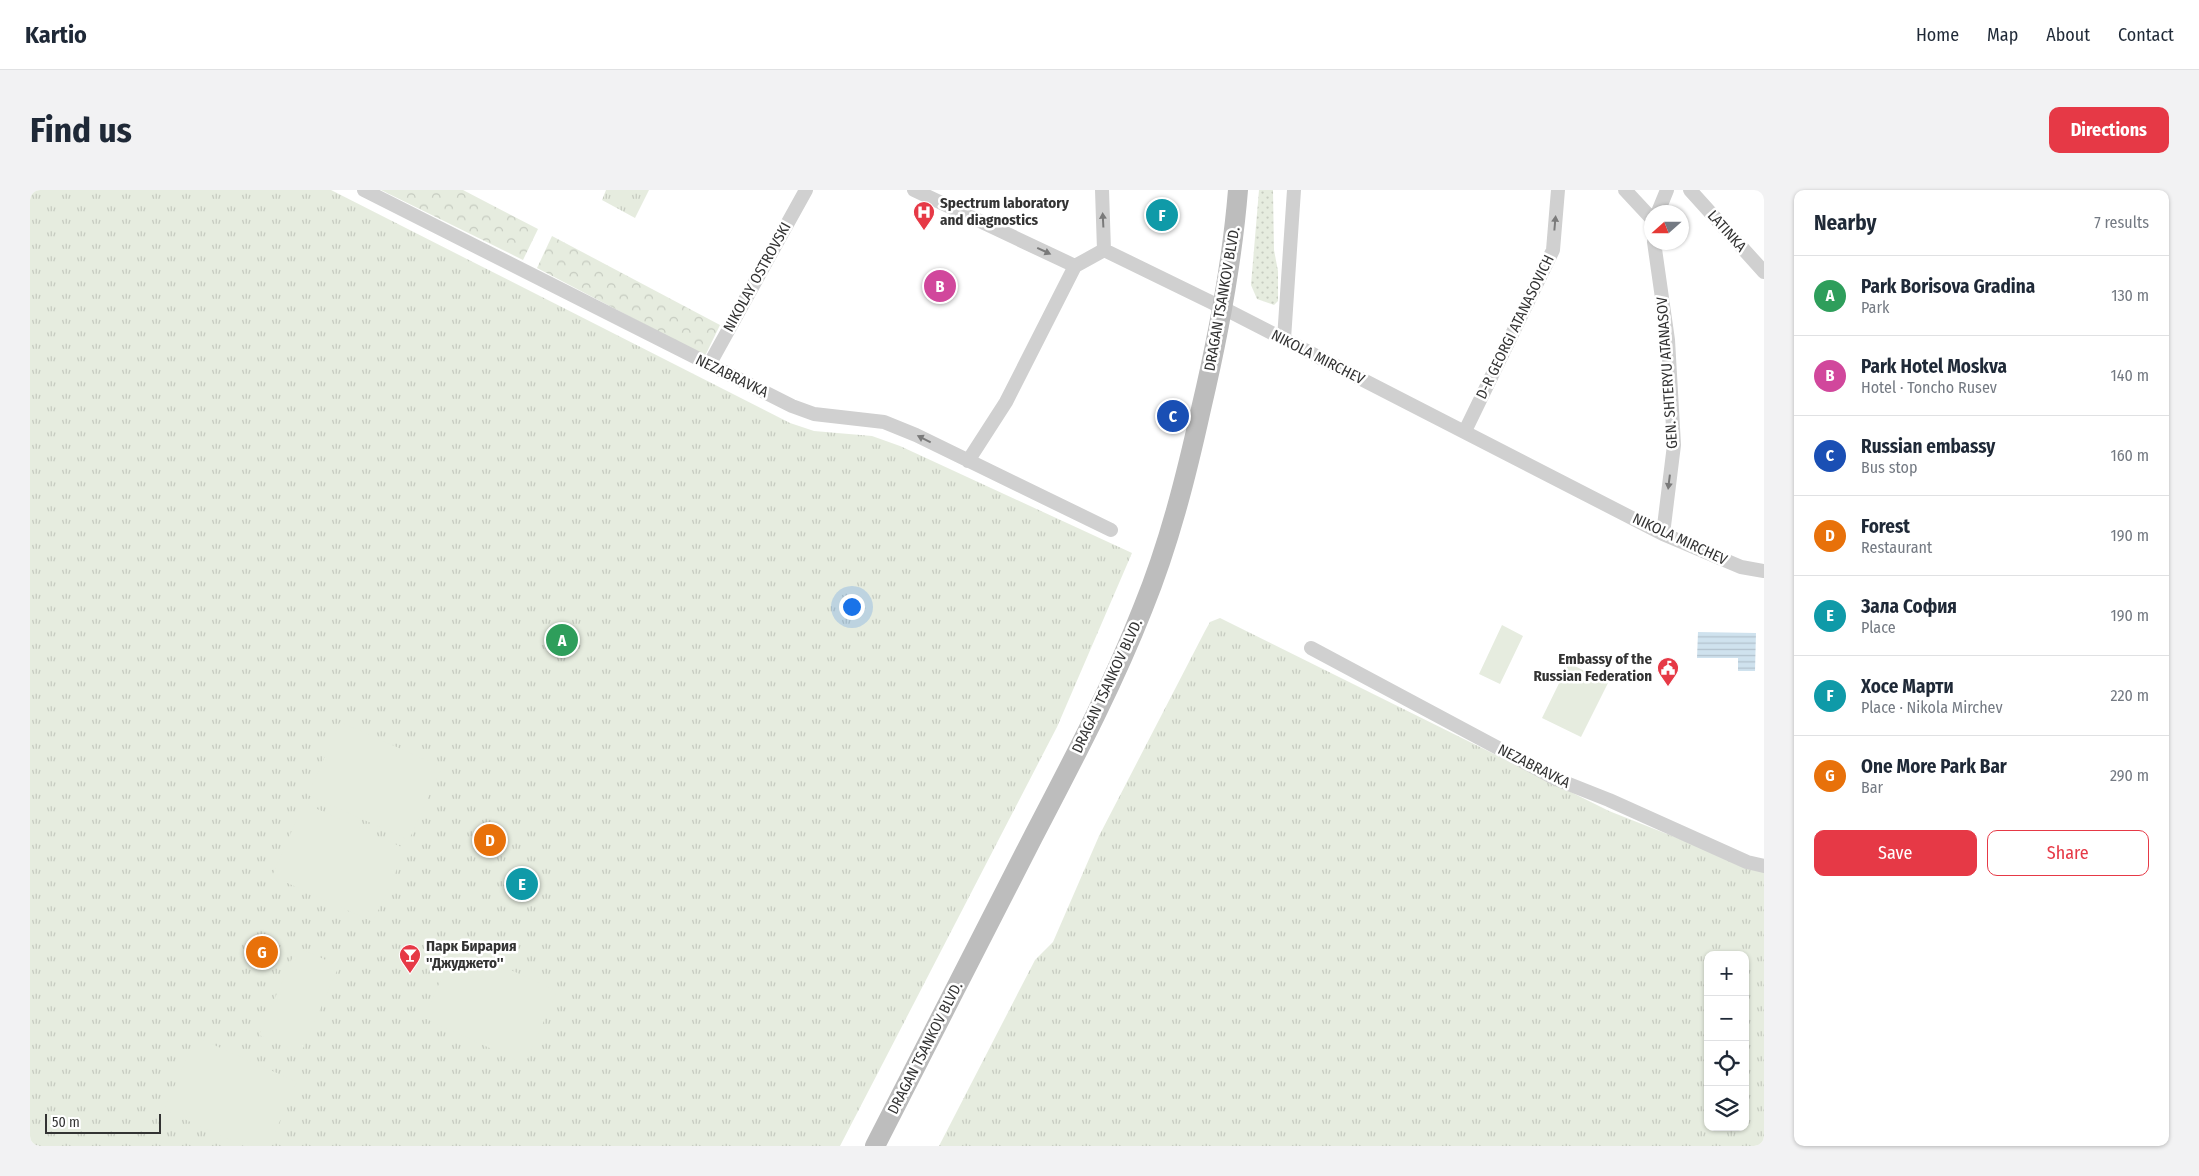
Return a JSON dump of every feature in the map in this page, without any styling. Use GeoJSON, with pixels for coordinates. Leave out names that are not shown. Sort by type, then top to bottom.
{"type":"FeatureCollection","features":[{"type":"Feature","properties":{"kind":"main road","name":"DRAGAN TSANKOV BLVD."},"geometry":{"type":"LineString","coordinates":[[875,1146],[1084,739],[1118,669],[1162,560],[1190,456],[1223,308],[1238,190]]}},
{"type":"Feature","properties":{"kind":"street","name":"NEZABRAVKA"},"geometry":{"type":"LineString","coordinates":[[364,190],[792,406],[814,414],[884,422],[916,435],[1111,530]]}},
{"type":"Feature","properties":{"kind":"street","name":"NIKOLAY OSTROVSKI"},"geometry":{"type":"LineString","coordinates":[[709,365],[806,190]]}},
{"type":"Feature","properties":{"kind":"street"},"geometry":{"type":"LineString","coordinates":[[914,190],[1075,266]]}},
{"type":"Feature","properties":{"kind":"street"},"geometry":{"type":"LineString","coordinates":[[968,461],[1006,402],[1075,266],[1104,250],[1102,190]]}},
{"type":"Feature","properties":{"kind":"street"},"geometry":{"type":"LineString","coordinates":[[1284,339],[1294,190]]}},
{"type":"Feature","properties":{"kind":"street","name":"D-R GEORGI ATANASOVICH"},"geometry":{"type":"LineString","coordinates":[[1465,432],[1553,250],[1558,190]]}},
{"type":"Feature","properties":{"kind":"street"},"geometry":{"type":"LineString","coordinates":[[1625,190],[1644,210]]}},
{"type":"Feature","properties":{"kind":"street"},"geometry":{"type":"LineString","coordinates":[[1661,205],[1667,190]]}},
{"type":"Feature","properties":{"kind":"street","name":"LATINKA"},"geometry":{"type":"LineString","coordinates":[[1690,190],[1764,272]]}},
{"type":"Feature","properties":{"kind":"street","name":"NIKOLA MIRCHEV"},"geometry":{"type":"LineString","coordinates":[[1104,250],[1223,308],[1663,534],[1741,567],[1764,571]]}},
{"type":"Feature","properties":{"kind":"street","name":"GEN. SHTERYU ATANASOV"},"geometry":{"type":"LineString","coordinates":[[1655,250],[1668,340],[1674,445],[1663,534]]}},
{"type":"Feature","properties":{"kind":"street","name":"NEZABRAVKA"},"geometry":{"type":"LineString","coordinates":[[1312,648],[1556,779],[1747,862],[1764,866]]}},
{"type":"Feature","properties":{"kind":"green space"},"geometry":{"type":"Polygon","coordinates":[[[30,190],[331,190],[790,423],[814,431],[872,436],[900,446],[1132,553],[1057,727],[840,1146],[30,1146],[30,190]]]}},
{"type":"Feature","properties":{"kind":"green space"},"geometry":{"type":"Polygon","coordinates":[[[381,190],[463,190],[538,229],[523,260],[381,190]]]}},
{"type":"Feature","properties":{"kind":"green space"},"geometry":{"type":"Polygon","coordinates":[[[606,190],[649,190],[635,218],[602,200],[606,190]]]}},
{"type":"Feature","properties":{"kind":"green space"},"geometry":{"type":"Polygon","coordinates":[[[1259,190],[1273,190],[1274,250],[1278,271],[1278,301],[1274,305],[1257,299],[1251,285],[1259,190]]]}},
{"type":"Feature","properties":{"kind":"green space"},"geometry":{"type":"Polygon","coordinates":[[[552,236],[720,325],[705,356],[537,268],[552,236]]]}},
{"type":"Feature","properties":{"kind":"green space"},"geometry":{"type":"Polygon","coordinates":[[[1220,618],[1609,811],[1753,868],[1764,869],[1764,1146],[939,1146],[1035,960],[1053,942],[1099,836],[1210,622],[1220,618]]]}},
{"type":"Feature","properties":{"kind":"green space"},"geometry":{"type":"Polygon","coordinates":[[[1502,625],[1523,636],[1500,684],[1479,674],[1502,625]]]}},
{"type":"Feature","properties":{"kind":"green space"},"geometry":{"type":"Polygon","coordinates":[[[1569,663],[1608,683],[1581,737],[1542,718],[1569,663]]]}},
{"type":"Feature","properties":{"kind":"green space"},"geometry":{"type":"Polygon","coordinates":[[[340,722],[442,767],[409,840],[308,795],[340,722]]]}},
{"type":"Feature","properties":{"kind":"green space"},"geometry":{"type":"Polygon","coordinates":[[[304,803],[406,849],[373,922],[272,876],[304,803]]]}},
{"type":"Feature","properties":{"kind":"green space"},"geometry":{"type":"Polygon","coordinates":[[[456,945],[557,991],[525,1064],[424,1018],[456,945]]]}},
{"type":"Feature","properties":{"kind":"green space"},"geometry":{"type":"Polygon","coordinates":[[[297,947],[339,966],[301,1053],[259,1035],[297,947]]]}},
{"type":"Feature","properties":{"kind":"green space"},"geometry":{"type":"Polygon","coordinates":[[[196,1037],[297,1082],[269,1146],[244,1146],[164,1110],[196,1037]]]}},
{"type":"Feature","properties":{"kind":"water"},"geometry":{"type":"Polygon","coordinates":[[[1698,632],[1756,633],[1755,671],[1738,671],[1738,658],[1697,658],[1698,632]]]}},
{"type":"Feature","properties":{"kind":"place","name":"Хосе Марти"},"geometry":{"type":"Point","coordinates":[1162,215]}},
{"type":"Feature","properties":{"kind":"place","name":"Spectrum laboratory and diagnostics"},"geometry":{"type":"Point","coordinates":[924,231]}},
{"type":"Feature","properties":{"kind":"place","name":"Park Hotel Moskva"},"geometry":{"type":"Point","coordinates":[940,286]}},
{"type":"Feature","properties":{"kind":"place","name":"Russian embassy"},"geometry":{"type":"Point","coordinates":[1173,416]}},
{"type":"Feature","properties":{"kind":"place","name":"Park Borisova Gradina"},"geometry":{"type":"Point","coordinates":[562,640]}},
{"type":"Feature","properties":{"kind":"place","name":"Embassy of the Russian Federation"},"geometry":{"type":"Point","coordinates":[1668,687]}},
{"type":"Feature","properties":{"kind":"place","name":"Forest"},"geometry":{"type":"Point","coordinates":[490,840]}},
{"type":"Feature","properties":{"kind":"place","name":"Зала София"},"geometry":{"type":"Point","coordinates":[522,884]}},
{"type":"Feature","properties":{"kind":"place","name":"One More Park Bar"},"geometry":{"type":"Point","coordinates":[262,952]}},
{"type":"Feature","properties":{"kind":"place","name":"Парк Бирария ''Джуджето''"},"geometry":{"type":"Point","coordinates":[410,974]}}]}
